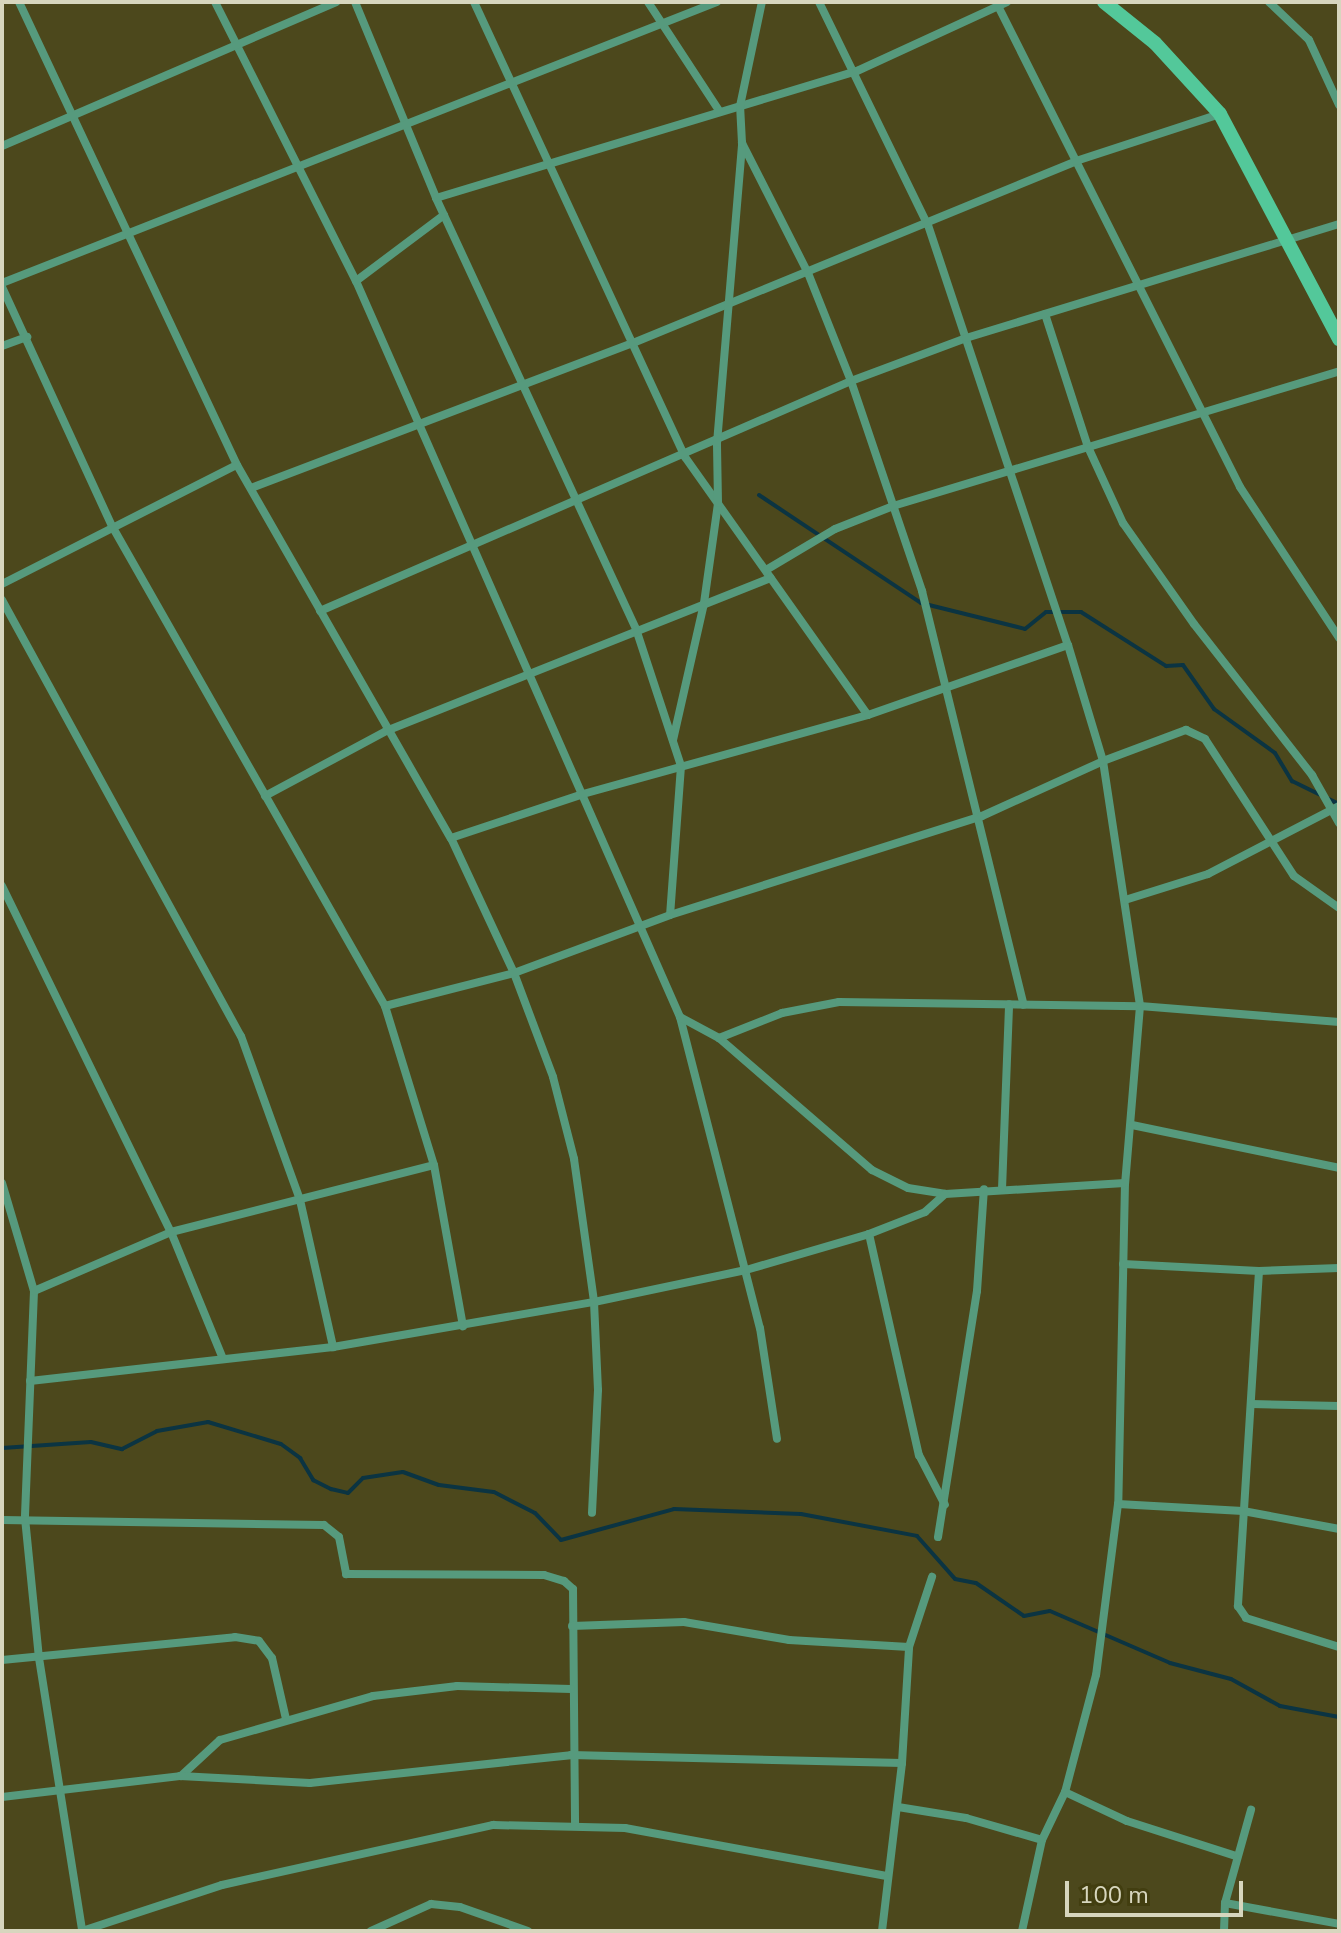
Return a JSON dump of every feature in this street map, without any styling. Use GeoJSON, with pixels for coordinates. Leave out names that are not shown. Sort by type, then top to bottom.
{"type":"FeatureCollection","features":[{"type":"Feature","properties":{"kind":"street"},"geometry":{"type":"LineString","coordinates":[[19,2],[237,465],[386,731],[451,838],[514,973],[553,1077],[574,1159],[594,1302],[598,1390],[592,1513]]}},
{"type":"Feature","properties":{"kind":"street"},"geometry":{"type":"LineString","coordinates":[[215,2],[356,281],[680,1017],[746,1270],[777,1439]]}},
{"type":"Feature","properties":{"kind":"street"},"geometry":{"type":"LineString","coordinates":[[2,146],[336,2]]}},
{"type":"Feature","properties":{"kind":"street"},"geometry":{"type":"LineString","coordinates":[[355,2],[436,198],[636,629],[681,766],[670,915]]}},
{"type":"Feature","properties":{"kind":"street"},"geometry":{"type":"LineString","coordinates":[[474,2],[551,161],[685,457],[868,715]]}},
{"type":"Feature","properties":{"kind":"street"},"geometry":{"type":"LineString","coordinates":[[648,2],[720,112]]}},
{"type":"Feature","properties":{"kind":"street"},"geometry":{"type":"LineString","coordinates":[[463,1326],[434,1165],[385,1006],[112,526],[2,285],[300,170],[717,2]]}},
{"type":"Feature","properties":{"kind":"street"},"geometry":{"type":"LineString","coordinates":[[673,741],[704,603],[718,503],[717,443],[742,143],[740,106],[762,2]]}},
{"type":"Feature","properties":{"kind":"street"},"geometry":{"type":"LineString","coordinates":[[819,2],[857,71],[928,225],[1068,645],[1103,761],[1140,1006],[1125,1183],[1118,1504],[1096,1675],[1065,1792],[1042,1840],[1022,1931]]}},
{"type":"Feature","properties":{"kind":"street"},"geometry":{"type":"LineString","coordinates":[[1104,2],[1155,43],[1220,114],[1339,339]]}},
{"type":"Feature","properties":{"kind":"street"},"geometry":{"type":"LineString","coordinates":[[1269,2],[1309,40],[1339,105]]}},
{"type":"Feature","properties":{"kind":"street"},"geometry":{"type":"LineString","coordinates":[[436,198],[857,71],[1001,4],[1076,161],[1206,413],[1240,487],[1339,638]]}},
{"type":"Feature","properties":{"kind":"street"},"geometry":{"type":"LineString","coordinates":[[251,488],[523,381],[633,343],[928,225],[1076,161],[1220,114]]}},
{"type":"Feature","properties":{"kind":"street"},"geometry":{"type":"LineString","coordinates":[[742,143],[808,273],[851,381],[922,591],[943,689],[982,816],[1024,1005]]}},
{"type":"Feature","properties":{"kind":"street"},"geometry":{"type":"LineString","coordinates":[[356,281],[444,215]]}},
{"type":"Feature","properties":{"kind":"street"},"geometry":{"type":"LineString","coordinates":[[320,611],[685,457],[851,381],[966,338],[1339,224]]}},
{"type":"Feature","properties":{"kind":"street"},"geometry":{"type":"LineString","coordinates":[[1045,314],[1088,447],[1139,549],[1312,775],[1336,808],[1339,823]]}},
{"type":"Feature","properties":{"kind":"street"},"geometry":{"type":"LineString","coordinates":[[2,346],[27,337]]}},
{"type":"Feature","properties":{"kind":"street"},"geometry":{"type":"LineString","coordinates":[[265,796],[386,731],[529,670],[704,603],[768,574],[835,529],[893,506],[1339,371]]}},
{"type":"Feature","properties":{"kind":"street"},"geometry":{"type":"LineString","coordinates":[[2,584],[237,465]]}},
{"type":"Feature","properties":{"kind":"street"},"geometry":{"type":"LineString","coordinates":[[2,600],[241,1036],[300,1200],[333,1347]]}},
{"type":"Feature","properties":{"kind":"street"},"geometry":{"type":"LineString","coordinates":[[451,838],[583,794],[868,715],[1068,645]]}},
{"type":"Feature","properties":{"kind":"street"},"geometry":{"type":"LineString","coordinates":[[385,1006],[514,973],[642,930],[670,915],[982,816],[1103,761],[1186,730],[1196,731],[1269,841],[1307,888],[1339,908]]}},
{"type":"Feature","properties":{"kind":"street"},"geometry":{"type":"LineString","coordinates":[[1125,900],[1196,879],[1336,808]]}},
{"type":"Feature","properties":{"kind":"street"},"geometry":{"type":"LineString","coordinates":[[2,886],[171,1232],[223,1359]]}},
{"type":"Feature","properties":{"kind":"street"},"geometry":{"type":"LineString","coordinates":[[719,1038],[782,1013],[839,1002],[1140,1006],[1339,1022]]}},
{"type":"Feature","properties":{"kind":"street"},"geometry":{"type":"LineString","coordinates":[[1002,1189],[1009,1004]]}},
{"type":"Feature","properties":{"kind":"street"},"geometry":{"type":"LineString","coordinates":[[680,1017],[719,1038],[872,1170],[908,1188],[945,1194],[984,1189],[1125,1183]]}},
{"type":"Feature","properties":{"kind":"street"},"geometry":{"type":"LineString","coordinates":[[1132,1125],[1339,1168]]}},
{"type":"Feature","properties":{"kind":"street"},"geometry":{"type":"LineString","coordinates":[[34,1291],[171,1232],[434,1165]]}},
{"type":"Feature","properties":{"kind":"street"},"geometry":{"type":"LineString","coordinates":[[2,1183],[34,1291],[25,1518],[39,1658],[82,1931],[222,1885],[493,1825],[625,1828],[887,1876]]}},
{"type":"Feature","properties":{"kind":"street"},"geometry":{"type":"LineString","coordinates":[[938,1537],[946,1506],[977,1291],[984,1189]]}},
{"type":"Feature","properties":{"kind":"street"},"geometry":{"type":"LineString","coordinates":[[30,1381],[333,1347],[594,1302],[746,1270],[869,1234],[925,1212],[945,1194]]}},
{"type":"Feature","properties":{"kind":"street"},"geometry":{"type":"LineString","coordinates":[[869,1234],[919,1455],[946,1506]]}},
{"type":"Feature","properties":{"kind":"street"},"geometry":{"type":"LineString","coordinates":[[1123,1264],[1259,1271],[1339,1268]]}},
{"type":"Feature","properties":{"kind":"street"},"geometry":{"type":"LineString","coordinates":[[1259,1271],[1243,1511],[1242,1614],[1339,1647]]}},
{"type":"Feature","properties":{"kind":"street"},"geometry":{"type":"LineString","coordinates":[[1251,1404],[1339,1406]]}},
{"type":"Feature","properties":{"kind":"street"},"geometry":{"type":"LineString","coordinates":[[1118,1504],[1243,1511],[1339,1529]]}},
{"type":"Feature","properties":{"kind":"street"},"geometry":{"type":"LineString","coordinates":[[2,1520],[324,1525],[339,1537],[346,1574],[544,1575],[564,1581],[573,1589],[571,1755],[575,1825]]}},
{"type":"Feature","properties":{"kind":"street"},"geometry":{"type":"LineString","coordinates":[[882,1931],[898,1807],[909,1647],[932,1577]]}},
{"type":"Feature","properties":{"kind":"street"},"geometry":{"type":"LineString","coordinates":[[572,1626],[684,1622],[789,1640],[909,1647]]}},
{"type":"Feature","properties":{"kind":"street"},"geometry":{"type":"LineString","coordinates":[[2,1660],[235,1637],[259,1641],[272,1658],[286,1719]]}},
{"type":"Feature","properties":{"kind":"street"},"geometry":{"type":"LineString","coordinates":[[180,1776],[220,1740],[373,1696],[457,1686],[571,1689]]}},
{"type":"Feature","properties":{"kind":"street"},"geometry":{"type":"LineString","coordinates":[[2,1797],[180,1776],[310,1783],[571,1755],[902,1763]]}},
{"type":"Feature","properties":{"kind":"street"},"geometry":{"type":"LineString","coordinates":[[1065,1792],[1127,1821],[1236,1856]]}},
{"type":"Feature","properties":{"kind":"street"},"geometry":{"type":"LineString","coordinates":[[898,1807],[966,1818],[1042,1840]]}},
{"type":"Feature","properties":{"kind":"street"},"geometry":{"type":"LineString","coordinates":[[1224,1931],[1225,1903],[1251,1810]]}},
{"type":"Feature","properties":{"kind":"street"},"geometry":{"type":"LineString","coordinates":[[1225,1903],[1339,1924]]}},
{"type":"Feature","properties":{"kind":"street"},"geometry":{"type":"LineString","coordinates":[[371,1931],[431,1904],[460,1907],[528,1931]]}},
{"type":"Feature","properties":{"kind":"waterway"},"geometry":{"type":"LineString","coordinates":[[759,495],[921,603],[1025,629],[1046,612],[1081,612],[1166,666],[1183,665],[1214,709],[1275,753],[1292,781],[1339,804]]}},
{"type":"Feature","properties":{"kind":"waterway"},"geometry":{"type":"LineString","coordinates":[[2,1448],[91,1442],[122,1449],[157,1431],[208,1422],[281,1444],[300,1458],[313,1480],[331,1489],[348,1493],[363,1478],[403,1472],[439,1485],[494,1492],[535,1513],[561,1540],[674,1509],[801,1514],[917,1536],[955,1579],[976,1583],[1024,1616],[1050,1611],[1170,1663],[1231,1679]]}},
{"type":"Feature","properties":{"kind":"waterway"},"geometry":{"type":"LineString","coordinates":[[1231,1679],[1280,1706],[1339,1717]]}}]}
